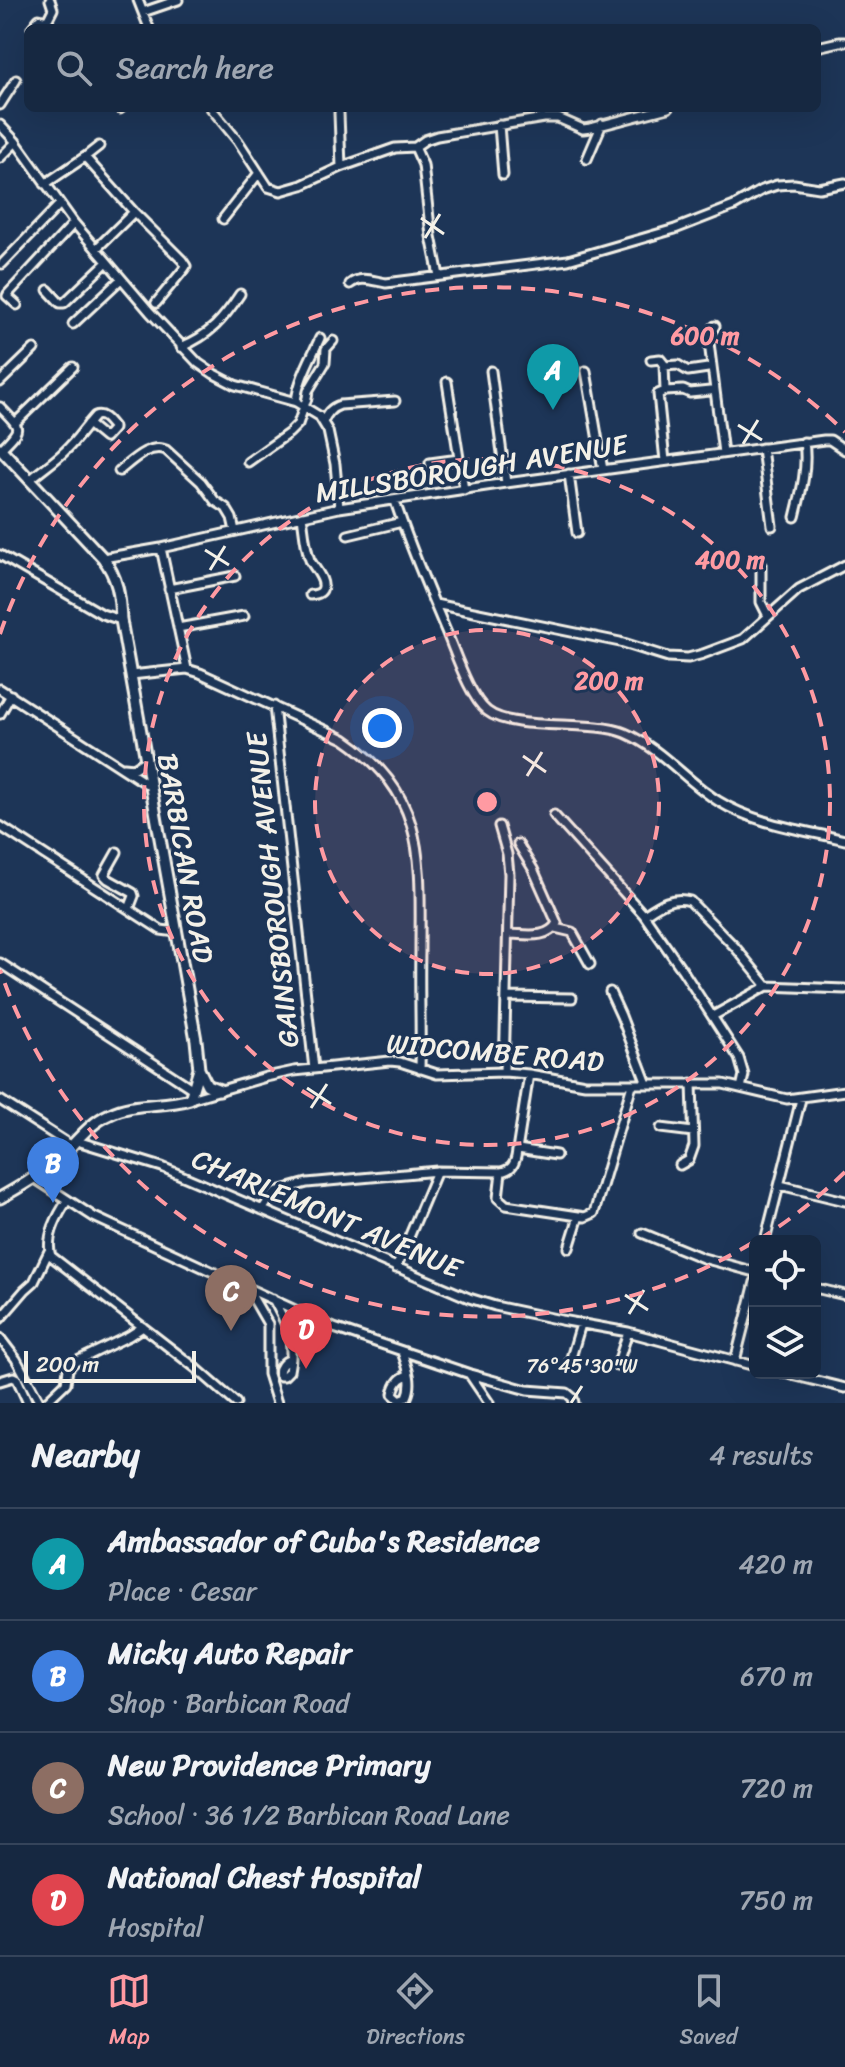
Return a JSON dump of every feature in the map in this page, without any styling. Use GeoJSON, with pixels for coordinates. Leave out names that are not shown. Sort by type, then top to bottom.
{"type":"FeatureCollection","features":[{"type":"Feature","properties":{"kind":"main road","name":"BARBICAN ROAD"},"geometry":{"type":"LineString","coordinates":[[0,449],[103,558],[111,568],[120,592],[121,620],[199,1069],[192,1094]]}},
{"type":"Feature","properties":{"kind":"main road"},"geometry":{"type":"LineString","coordinates":[[199,1069],[207,1085],[220,1090]]}},
{"type":"Feature","properties":{"kind":"main road"},"geometry":{"type":"LineString","coordinates":[[0,1198],[34,1178],[112,1112],[153,1106],[192,1094]]}},
{"type":"Feature","properties":{"kind":"street"},"geometry":{"type":"LineString","coordinates":[[47,24],[53,9],[50,0]]}},
{"type":"Feature","properties":{"kind":"street"},"geometry":{"type":"LineString","coordinates":[[138,0],[148,24]]}},
{"type":"Feature","properties":{"kind":"street"},"geometry":{"type":"LineString","coordinates":[[143,12],[178,0]]}},
{"type":"Feature","properties":{"kind":"street"},"geometry":{"type":"LineString","coordinates":[[821,46],[845,42]]}},
{"type":"Feature","properties":{"kind":"street"},"geometry":{"type":"LineString","coordinates":[[0,105],[16,80]]}},
{"type":"Feature","properties":{"kind":"street"},"geometry":{"type":"LineString","coordinates":[[214,112],[238,141],[268,187],[281,191],[395,148],[415,147],[437,136],[544,118],[558,118],[583,129],[652,112]]}},
{"type":"Feature","properties":{"kind":"street"},"geometry":{"type":"LineString","coordinates":[[339,113],[341,167]]}},
{"type":"Feature","properties":{"kind":"street"},"geometry":{"type":"LineString","coordinates":[[587,159],[602,124]]}},
{"type":"Feature","properties":{"kind":"street"},"geometry":{"type":"LineString","coordinates":[[0,125],[16,142],[74,223],[198,363],[235,385],[300,404],[323,422],[335,464],[339,508]]}},
{"type":"Feature","properties":{"kind":"street"},"geometry":{"type":"LineString","coordinates":[[499,125],[503,175]]}},
{"type":"Feature","properties":{"kind":"street"},"geometry":{"type":"LineString","coordinates":[[0,158],[16,142]]}},
{"type":"Feature","properties":{"kind":"street"},"geometry":{"type":"LineString","coordinates":[[45,184],[99,146]]}},
{"type":"Feature","properties":{"kind":"street"},"geometry":{"type":"LineString","coordinates":[[415,147],[423,165],[439,276]]}},
{"type":"Feature","properties":{"kind":"street"},"geometry":{"type":"LineString","coordinates":[[85,157],[185,263],[182,272],[156,303]]}},
{"type":"Feature","properties":{"kind":"street"},"geometry":{"type":"LineString","coordinates":[[223,219],[259,173]]}},
{"type":"Feature","properties":{"kind":"street"},"geometry":{"type":"LineString","coordinates":[[350,284],[364,278],[386,283],[568,260],[675,229],[777,185],[819,188],[845,183]]}},
{"type":"Feature","properties":{"kind":"street"},"geometry":{"type":"LineString","coordinates":[[2,264],[60,204]]}},
{"type":"Feature","properties":{"kind":"street"},"geometry":{"type":"LineString","coordinates":[[96,249],[134,212]]}},
{"type":"Feature","properties":{"kind":"street"},"geometry":{"type":"LineString","coordinates":[[17,305],[8,294],[74,223]]}},
{"type":"Feature","properties":{"kind":"street"},"geometry":{"type":"LineString","coordinates":[[48,290],[60,303],[64,303],[107,262]]}},
{"type":"Feature","properties":{"kind":"street"},"geometry":{"type":"LineString","coordinates":[[73,324],[121,279]]}},
{"type":"Feature","properties":{"kind":"street"},"geometry":{"type":"LineString","coordinates":[[181,347],[207,334],[226,315],[240,294]]}},
{"type":"Feature","properties":{"kind":"street"},"geometry":{"type":"LineString","coordinates":[[715,326],[708,335],[723,453]]}},
{"type":"Feature","properties":{"kind":"street"},"geometry":{"type":"LineString","coordinates":[[248,462],[289,433],[301,419],[297,393],[320,338]]}},
{"type":"Feature","properties":{"kind":"street"},"geometry":{"type":"LineString","coordinates":[[300,404],[325,363],[326,349],[333,341]]}},
{"type":"Feature","properties":{"kind":"street"},"geometry":{"type":"LineString","coordinates":[[0,382],[34,349]]}},
{"type":"Feature","properties":{"kind":"street"},"geometry":{"type":"LineString","coordinates":[[651,360],[660,359],[664,366],[665,391]]}},
{"type":"Feature","properties":{"kind":"street"},"geometry":{"type":"LineString","coordinates":[[664,366],[678,365],[688,371],[708,368]]}},
{"type":"Feature","properties":{"kind":"street"},"geometry":{"type":"LineString","coordinates":[[15,423],[73,367]]}},
{"type":"Feature","properties":{"kind":"street"},"geometry":{"type":"LineString","coordinates":[[491,371],[506,483]]}},
{"type":"Feature","properties":{"kind":"street"},"geometry":{"type":"LineString","coordinates":[[586,371],[602,467]]}},
{"type":"Feature","properties":{"kind":"street"},"geometry":{"type":"LineString","coordinates":[[447,382],[464,490]]}},
{"type":"Feature","properties":{"kind":"street"},"geometry":{"type":"LineString","coordinates":[[665,458],[659,393],[710,391]]}},
{"type":"Feature","properties":{"kind":"street"},"geometry":{"type":"LineString","coordinates":[[323,422],[333,407],[395,401]]}},
{"type":"Feature","properties":{"kind":"street"},"geometry":{"type":"LineString","coordinates":[[0,407],[15,423],[16,434],[0,449]]}},
{"type":"Feature","properties":{"kind":"street"},"geometry":{"type":"LineString","coordinates":[[30,480],[67,450],[88,424]]}},
{"type":"Feature","properties":{"kind":"street","name":"MILLSBOROUGH AVENUE"},"geometry":{"type":"LineString","coordinates":[[103,558],[339,508],[602,467],[830,440],[845,450]]}},
{"type":"Feature","properties":{"kind":"street"},"geometry":{"type":"LineString","coordinates":[[795,517],[801,490],[804,442]]}},
{"type":"Feature","properties":{"kind":"street"},"geometry":{"type":"LineString","coordinates":[[762,448],[772,526]]}},
{"type":"Feature","properties":{"kind":"street"},"geometry":{"type":"LineString","coordinates":[[119,471],[149,449],[166,450],[201,482],[209,495],[226,508],[235,531]]}},
{"type":"Feature","properties":{"kind":"street"},"geometry":{"type":"LineString","coordinates":[[430,463],[459,459]]}},
{"type":"Feature","properties":{"kind":"street"},"geometry":{"type":"LineString","coordinates":[[569,474],[579,518],[577,533]]}},
{"type":"Feature","properties":{"kind":"street"},"geometry":{"type":"LineString","coordinates":[[395,501],[435,604],[475,696],[486,711],[519,721],[623,732],[666,758],[716,799],[739,812],[845,840]]}},
{"type":"Feature","properties":{"kind":"street"},"geometry":{"type":"LineString","coordinates":[[302,516],[310,559],[322,584],[319,593],[310,595]]}},
{"type":"Feature","properties":{"kind":"street"},"geometry":{"type":"LineString","coordinates":[[348,535],[402,522]]}},
{"type":"Feature","properties":{"kind":"street"},"geometry":{"type":"LineString","coordinates":[[161,548],[187,669]]}},
{"type":"Feature","properties":{"kind":"street"},"geometry":{"type":"LineString","coordinates":[[0,555],[102,614],[121,620]]}},
{"type":"Feature","properties":{"kind":"street"},"geometry":{"type":"LineString","coordinates":[[761,563],[761,602],[768,616]]}},
{"type":"Feature","properties":{"kind":"street"},"geometry":{"type":"LineString","coordinates":[[435,604],[620,642],[678,658],[703,654],[743,639],[799,589],[845,565]]}},
{"type":"Feature","properties":{"kind":"street"},"geometry":{"type":"LineString","coordinates":[[169,589],[235,576]]}},
{"type":"Feature","properties":{"kind":"street"},"geometry":{"type":"LineString","coordinates":[[178,628],[244,616]]}},
{"type":"Feature","properties":{"kind":"street"},"geometry":{"type":"LineString","coordinates":[[131,675],[187,669],[344,739],[383,773],[411,818],[418,848],[420,1069]]}},
{"type":"Feature","properties":{"kind":"street"},"geometry":{"type":"LineString","coordinates":[[0,689],[150,786]]}},
{"type":"Feature","properties":{"kind":"street"},"geometry":{"type":"LineString","coordinates":[[0,714],[11,695]]}},
{"type":"Feature","properties":{"kind":"street","name":"GAINSBOROUGH AVENUE"},"geometry":{"type":"LineString","coordinates":[[274,706],[314,1069]]}},
{"type":"Feature","properties":{"kind":"street"},"geometry":{"type":"LineString","coordinates":[[122,767],[134,768],[146,760]]}},
{"type":"Feature","properties":{"kind":"street"},"geometry":{"type":"LineString","coordinates":[[554,815],[644,915],[739,1058],[744,1075],[741,1088]]}},
{"type":"Feature","properties":{"kind":"street"},"geometry":{"type":"LineString","coordinates":[[0,826],[161,930],[176,932]]}},
{"type":"Feature","properties":{"kind":"street"},"geometry":{"type":"LineString","coordinates":[[499,826],[508,863],[504,1072]]}},
{"type":"Feature","properties":{"kind":"street"},"geometry":{"type":"LineString","coordinates":[[508,934],[540,935],[550,932],[557,923],[518,844]]}},
{"type":"Feature","properties":{"kind":"street"},"geometry":{"type":"LineString","coordinates":[[117,852],[104,875],[133,893],[129,909]]}},
{"type":"Feature","properties":{"kind":"street"},"geometry":{"type":"LineString","coordinates":[[644,915],[670,900],[690,901],[735,947],[767,986]]}},
{"type":"Feature","properties":{"kind":"street"},"geometry":{"type":"LineString","coordinates":[[555,928],[572,932],[590,964]]}},
{"type":"Feature","properties":{"kind":"street"},"geometry":{"type":"LineString","coordinates":[[0,963],[192,1094]]}},
{"type":"Feature","properties":{"kind":"street"},"geometry":{"type":"LineString","coordinates":[[713,1016],[767,986],[845,989]]}},
{"type":"Feature","properties":{"kind":"street"},"geometry":{"type":"LineString","coordinates":[[610,992],[647,1084]]}},
{"type":"Feature","properties":{"kind":"street"},"geometry":{"type":"LineString","coordinates":[[506,997],[572,998]]}},
{"type":"Feature","properties":{"kind":"street","name":"WIDCOMBE ROAD"},"geometry":{"type":"LineString","coordinates":[[192,1094],[266,1077],[390,1061],[437,1074],[504,1072],[585,1084],[723,1084],[787,1099],[845,1091]]}},
{"type":"Feature","properties":{"kind":"street"},"geometry":{"type":"LineString","coordinates":[[262,1210],[278,1191],[299,1185],[437,1171],[508,1170],[518,1149],[529,1074]]}},
{"type":"Feature","properties":{"kind":"street"},"geometry":{"type":"LineString","coordinates":[[680,1165],[686,1163],[694,1146],[692,1083]]}},
{"type":"Feature","properties":{"kind":"street"},"geometry":{"type":"LineString","coordinates":[[501,1172],[497,1194],[503,1203],[585,1217],[594,1213],[632,1085]]}},
{"type":"Feature","properties":{"kind":"street"},"geometry":{"type":"LineString","coordinates":[[767,1235],[801,1099]]}},
{"type":"Feature","properties":{"kind":"street","name":"CHARLEMONT AVENUE"},"geometry":{"type":"LineString","coordinates":[[0,1100],[74,1144],[162,1167],[469,1298],[628,1332],[749,1364]]}},
{"type":"Feature","properties":{"kind":"street"},"geometry":{"type":"LineString","coordinates":[[661,1128],[693,1132]]}},
{"type":"Feature","properties":{"kind":"street"},"geometry":{"type":"LineString","coordinates":[[518,1149],[556,1155]]}},
{"type":"Feature","properties":{"kind":"street"},"geometry":{"type":"LineString","coordinates":[[396,1268],[437,1171]]}},
{"type":"Feature","properties":{"kind":"street"},"geometry":{"type":"LineString","coordinates":[[34,1178],[94,1217],[334,1328],[527,1390],[567,1393],[574,1403]]}},
{"type":"Feature","properties":{"kind":"street"},"geometry":{"type":"LineString","coordinates":[[780,1185],[845,1201]]}},
{"type":"Feature","properties":{"kind":"street"},"geometry":{"type":"LineString","coordinates":[[0,1319],[34,1282],[50,1254],[53,1228],[67,1201]]}},
{"type":"Feature","properties":{"kind":"street"},"geometry":{"type":"LineString","coordinates":[[569,1248],[579,1216]]}},
{"type":"Feature","properties":{"kind":"street"},"geometry":{"type":"LineString","coordinates":[[642,1233],[703,1258],[749,1270]]}},
{"type":"Feature","properties":{"kind":"street"},"geometry":{"type":"LineString","coordinates":[[50,1254],[236,1403]]}},
{"type":"Feature","properties":{"kind":"street"},"geometry":{"type":"LineString","coordinates":[[246,1286],[268,1324],[268,1374],[277,1403]]}},
{"type":"Feature","properties":{"kind":"street"},"geometry":{"type":"LineString","coordinates":[[821,1289],[845,1295]]}},
{"type":"Feature","properties":{"kind":"street"},"geometry":{"type":"LineString","coordinates":[[273,1299],[288,1328],[291,1359]]}},
{"type":"Feature","properties":{"kind":"street"},"geometry":{"type":"LineString","coordinates":[[735,1361],[749,1306]]}},
{"type":"Feature","properties":{"kind":"street"},"geometry":{"type":"LineString","coordinates":[[568,1368],[581,1324]]}},
{"type":"Feature","properties":{"kind":"street"},"geometry":{"type":"LineString","coordinates":[[0,1338],[42,1403],[66,1383],[68,1369],[73,1363],[143,1327]]}},
{"type":"Feature","properties":{"kind":"street"},"geometry":{"type":"LineString","coordinates":[[617,1366],[628,1332]]}},
{"type":"Feature","properties":{"kind":"street"},"geometry":{"type":"LineString","coordinates":[[402,1352],[409,1375]]}},
{"type":"Feature","properties":{"kind":"street"},"geometry":{"type":"LineString","coordinates":[[470,1374],[489,1403]]}},
{"type":"Feature","properties":{"kind":"street"},"geometry":{"type":"LineString","coordinates":[[0,1381],[13,1377],[17,1379],[28,1403]]}},
{"type":"Feature","properties":{"kind":"street"},"geometry":{"type":"LineString","coordinates":[[808,1379],[845,1388]]}},
{"type":"Feature","properties":{"kind":"place","name":"Ambassador of Cuba's Residence"},"geometry":{"type":"Point","coordinates":[553,410]}},
{"type":"Feature","properties":{"kind":"place","name":"Micky Auto Repair"},"geometry":{"type":"Point","coordinates":[53,1203]}},
{"type":"Feature","properties":{"kind":"place","name":"New Providence Primary"},"geometry":{"type":"Point","coordinates":[231,1331]}},
{"type":"Feature","properties":{"kind":"place","name":"National Chest Hospital"},"geometry":{"type":"Point","coordinates":[306,1369]}}]}
